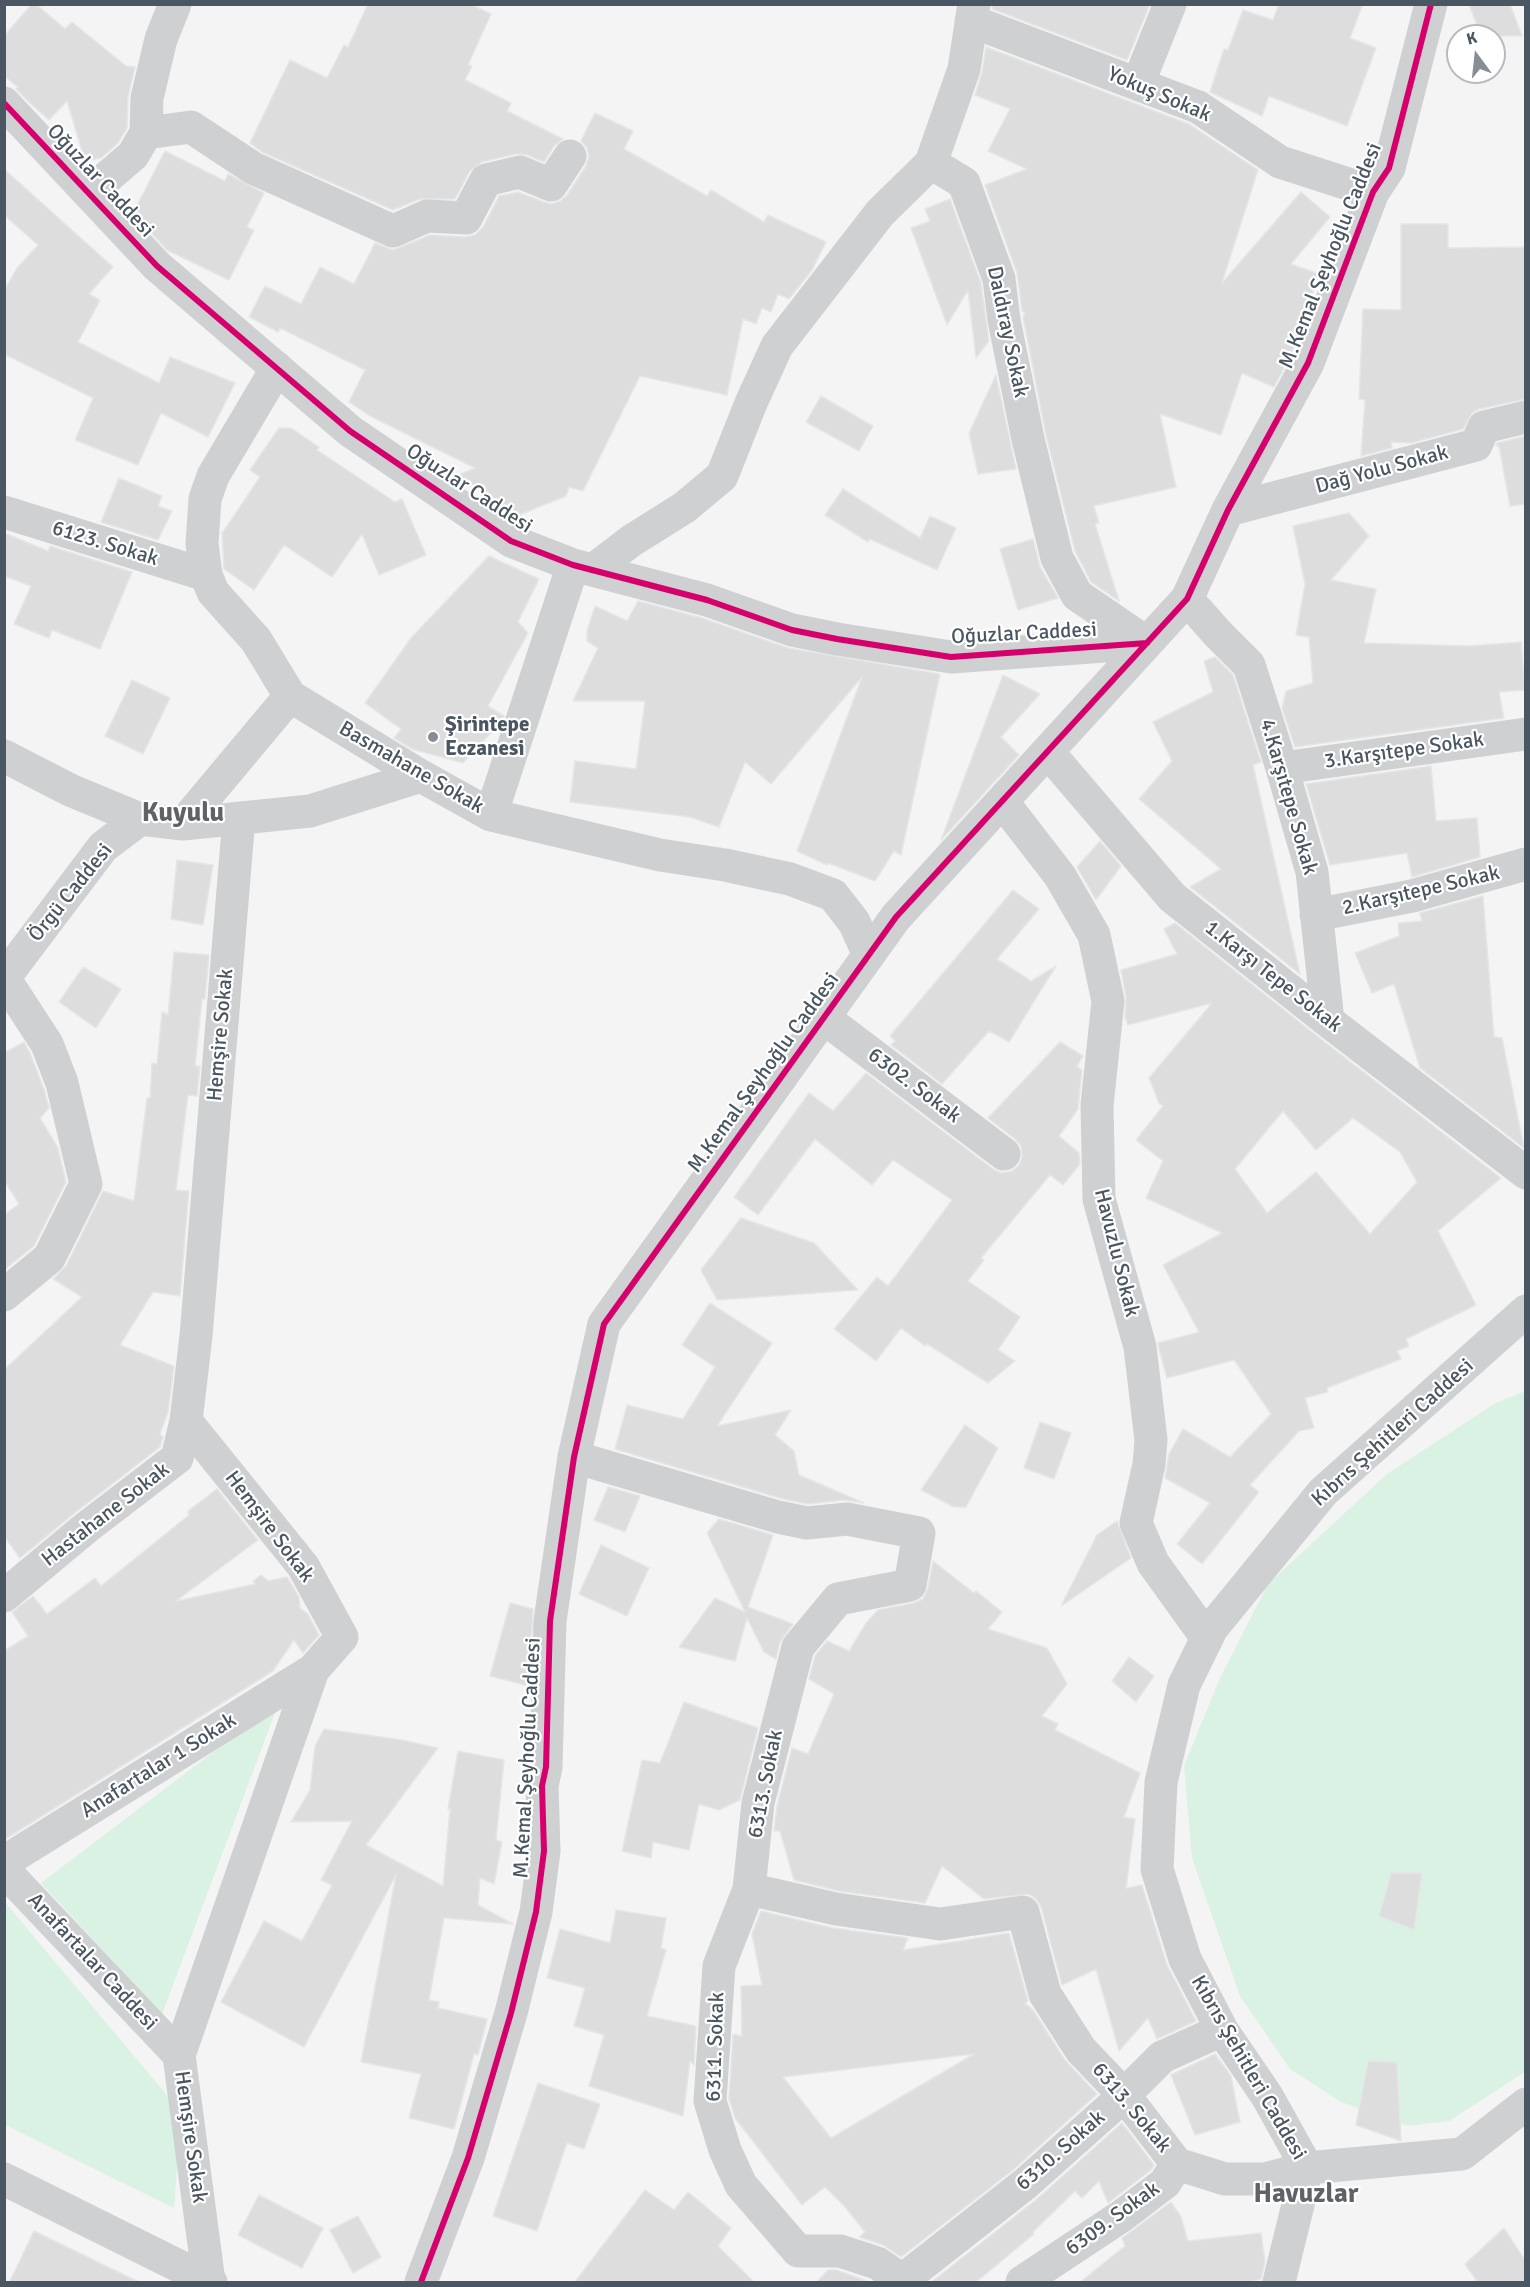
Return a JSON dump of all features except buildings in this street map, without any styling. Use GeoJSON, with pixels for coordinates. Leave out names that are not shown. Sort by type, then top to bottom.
{"type":"FeatureCollection","features":[{"type":"Feature","properties":{"kind":"street"},"geometry":{"type":"LineString","coordinates":[[89,193],[133,155],[146,133],[147,98],[161,39],[175,4]]}},
{"type":"Feature","properties":{"kind":"street"},"geometry":{"type":"LineString","coordinates":[[1138,84],[1170,4]]}},
{"type":"Feature","properties":{"kind":"street","name":"M.Kemal Şeyhoğlu Caddesi"},"geometry":{"type":"LineString","coordinates":[[421,2283],[468,2158],[511,2013],[536,1912],[544,1851],[542,1786],[546,1767],[550,1621],[574,1457],[604,1324],[896,917],[1188,599],[1228,510],[1308,363],[1373,192],[1389,168],[1431,4]]}},
{"type":"Feature","properties":{"kind":"street"},"geometry":{"type":"LineString","coordinates":[[491,815],[583,568],[685,507],[722,476],[777,346],[880,213],[931,163],[964,69],[973,13]]}},
{"type":"Feature","properties":{"kind":"street","name":"Yokuş Sokak"},"geometry":{"type":"LineString","coordinates":[[973,13],[1138,84],[1198,107],[1280,162],[1373,192]]}},
{"type":"Feature","properties":{"kind":"street","name":"Oğuzlar Caddesi"},"geometry":{"type":"LineString","coordinates":[[4,103],[158,266],[350,431],[511,541],[583,568],[707,600],[792,630],[951,657],[1147,643]]}},
{"type":"Feature","properties":{"kind":"street"},"geometry":{"type":"LineString","coordinates":[[146,133],[191,127],[253,168],[393,231],[427,216],[466,218],[486,180],[520,172],[551,185],[570,156]]}},
{"type":"Feature","properties":{"kind":"street","name":"Daldıray Sokak"},"geometry":{"type":"LineString","coordinates":[[931,163],[964,183],[999,279],[1004,320],[1028,439],[1056,558],[1077,594],[1147,643]]}},
{"type":"Feature","properties":{"kind":"street","name":"Basmahane Sokak"},"geometry":{"type":"LineString","coordinates":[[277,368],[213,476],[205,499],[202,544],[206,575],[213,592],[256,640],[290,696],[421,776],[491,815],[660,855],[790,879],[833,896],[854,922],[869,955]]}},
{"type":"Feature","properties":{"kind":"street","name":"Dağ Yolu Sokak"},"geometry":{"type":"LineString","coordinates":[[1228,510],[1476,445],[1484,427],[1526,417]]}},
{"type":"Feature","properties":{"kind":"street","name":"6123. Sokak"},"geometry":{"type":"LineString","coordinates":[[4,512],[206,575]]}},
{"type":"Feature","properties":{"kind":"street","name":"4.Karşıtepe Sokak"},"geometry":{"type":"LineString","coordinates":[[1188,599],[1250,666],[1312,872],[1328,1021]]}},
{"type":"Feature","properties":{"kind":"street"},"geometry":{"type":"LineString","coordinates":[[183,824],[290,696]]}},
{"type":"Feature","properties":{"kind":"street","name":"3.Karşıtepe Sokak"},"geometry":{"type":"LineString","coordinates":[[1282,768],[1526,734]]}},
{"type":"Feature","properties":{"kind":"street","name":"1.Karşı Tepe Sokak"},"geometry":{"type":"LineString","coordinates":[[1048,752],[1172,897],[1328,1021],[1526,1173]]}},
{"type":"Feature","properties":{"kind":"street"},"geometry":{"type":"LineString","coordinates":[[4,756],[70,790],[140,819],[183,824],[310,811],[421,776]]}},
{"type":"Feature","properties":{"kind":"street","name":"Havuzlu Sokak"},"geometry":{"type":"LineString","coordinates":[[1002,801],[1060,876],[1094,935],[1108,1001],[1097,1105],[1099,1199],[1140,1347],[1151,1440],[1149,1464],[1136,1523],[1152,1563],[1207,1638]]}},
{"type":"Feature","properties":{"kind":"street","name":"Hemşire Sokak"},"geometry":{"type":"LineString","coordinates":[[209,2282],[179,2055],[313,1670],[342,1637],[303,1566],[186,1420],[196,1336],[239,818]]}},
{"type":"Feature","properties":{"kind":"street","name":"Örgü Caddesi"},"geometry":{"type":"LineString","coordinates":[[5,978],[103,847],[140,819]]}},
{"type":"Feature","properties":{"kind":"street","name":"2.Karşıtepe Sokak"},"geometry":{"type":"LineString","coordinates":[[1316,915],[1412,896],[1526,864]]}},
{"type":"Feature","properties":{"kind":"street"},"geometry":{"type":"LineString","coordinates":[[4,1295],[49,1258],[86,1184],[62,1083],[47,1044],[5,978]]}},
{"type":"Feature","properties":{"kind":"street","name":"6302. Sokak"},"geometry":{"type":"LineString","coordinates":[[824,1018],[1004,1154]]}},
{"type":"Feature","properties":{"kind":"street","name":"Kıbrıs Şehitleri Caddesi"},"geometry":{"type":"LineString","coordinates":[[1279,2283],[1307,2168],[1267,2096],[1222,2030],[1185,1959],[1157,1869],[1161,1782],[1184,1684],[1212,1628],[1323,1492],[1526,1311]]}},
{"type":"Feature","properties":{"kind":"street","name":"Hastahane Sokak"},"geometry":{"type":"LineString","coordinates":[[4,1596],[87,1527],[177,1458],[186,1420]]}},
{"type":"Feature","properties":{"kind":"street","name":"6313. Sokak"},"geometry":{"type":"LineString","coordinates":[[574,1457],[778,1517],[807,1522],[847,1519],[919,1533],[910,1585],[838,1599],[798,1647],[758,1803],[749,1888],[836,1910],[940,1924],[1023,1912],[1045,1994],[1081,2050],[1124,2095],[1177,2164]]}},
{"type":"Feature","properties":{"kind":"street","name":"Anafartalar 1 Sokak"},"geometry":{"type":"LineString","coordinates":[[4,1862],[313,1670]]}},
{"type":"Feature","properties":{"kind":"street","name":"Anafartalar Caddesi"},"geometry":{"type":"LineString","coordinates":[[4,1870],[179,2055]]}},
{"type":"Feature","properties":{"kind":"street","name":"6311. Sokak"},"geometry":{"type":"LineString","coordinates":[[749,1888],[719,1966],[710,2101],[725,2150],[741,2185],[798,2251],[840,2252],[877,2264],[905,2282]]}},
{"type":"Feature","properties":{"kind":"street","name":"6310. Sokak"},"geometry":{"type":"LineString","coordinates":[[905,2282],[910,2274],[1025,2184],[1124,2095],[1162,2057],[1222,2030]]}},
{"type":"Feature","properties":{"kind":"street","name":"6309. Sokak"},"geometry":{"type":"LineString","coordinates":[[1022,2283],[1123,2215],[1165,2183],[1177,2164],[1226,2179],[1265,2179],[1307,2168],[1462,2154],[1526,2104]]}},
{"type":"Feature","properties":{"kind":"street"},"geometry":{"type":"LineString","coordinates":[[4,2179],[209,2282]]}},
{"type":"Feature","properties":{"kind":"green space"},"geometry":{"type":"Polygon","coordinates":[[[1525,1391],[1525,2072],[1449,2121],[1408,2126],[1341,2102],[1290,2069],[1240,1996],[1192,1858],[1184,1766],[1220,1678],[1268,1584],[1387,1474],[1494,1404],[1525,1391]]]}},
{"type":"Feature","properties":{"kind":"green space"},"geometry":{"type":"Polygon","coordinates":[[[279,1702],[162,2014],[41,1883],[279,1702]]]}},
{"type":"Feature","properties":{"kind":"green space"},"geometry":{"type":"Polygon","coordinates":[[[4,1901],[181,2112],[174,2208],[5,2125],[4,1901]]]}},
{"type":"Feature","properties":{"kind":"cycle path"},"geometry":{"type":"LineString","coordinates":[[421,2282],[468,2158],[511,2013],[536,1912],[544,1851],[542,1786],[546,1767],[550,1621],[574,1457],[604,1324],[896,917],[1187,599],[1228,510],[1308,363],[1373,192],[1389,168],[1431,4]]}},
{"type":"Feature","properties":{"kind":"cycle path"},"geometry":{"type":"LineString","coordinates":[[4,103],[157,266],[350,431],[511,541],[573,565],[707,600],[792,630],[837,639],[951,657],[1147,643]]}},
{"type":"Feature","properties":{"kind":"place","name":"Şirintepe Eczanesi"},"geometry":{"type":"Point","coordinates":[433,737]}},
{"type":"Feature","properties":{"kind":"district","name":"Kuyulu"},"geometry":{"type":"Point","coordinates":[183,814]}},
{"type":"Feature","properties":{"kind":"district","name":"Havuzlar"},"geometry":{"type":"Point","coordinates":[1306,2195]}}]}
